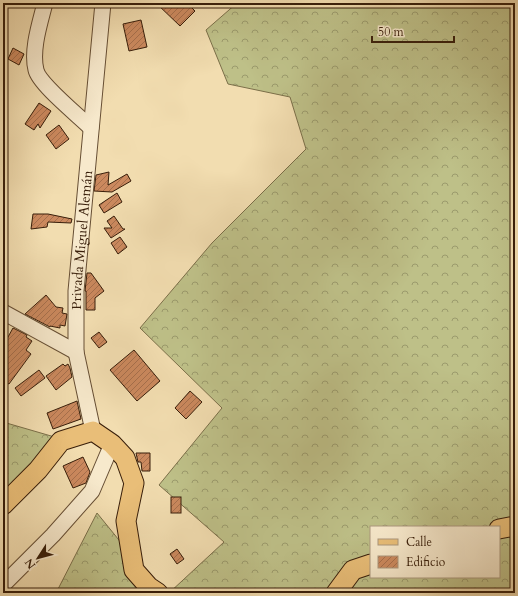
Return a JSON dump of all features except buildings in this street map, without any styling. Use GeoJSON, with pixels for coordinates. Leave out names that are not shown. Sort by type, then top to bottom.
{"type":"FeatureCollection","features":[{"type":"Feature","properties":{"kind":"main road"},"geometry":{"type":"LineString","coordinates":[[3,505],[38,470],[61,441],[93,431],[112,444],[125,458],[134,483],[126,521],[134,570],[149,587],[158,593]]}},
{"type":"Feature","properties":{"kind":"main road"},"geometry":{"type":"LineString","coordinates":[[500,529],[515,526]]}},
{"type":"Feature","properties":{"kind":"main road"},"geometry":{"type":"LineString","coordinates":[[336,593],[353,570],[370,564]]}},
{"type":"Feature","properties":{"kind":"street"},"geometry":{"type":"LineString","coordinates":[[45,3],[34,54],[36,71],[43,82],[91,128]]}},
{"type":"Feature","properties":{"kind":"street","name":"Privada Miguel Alemán"},"geometry":{"type":"LineString","coordinates":[[93,431],[76,352],[76,291],[103,3]]}},
{"type":"Feature","properties":{"kind":"street"},"geometry":{"type":"LineString","coordinates":[[3,312],[76,352]]}},
{"type":"Feature","properties":{"kind":"street"},"geometry":{"type":"LineString","coordinates":[[3,585],[53,535],[92,491],[112,444]]}},
{"type":"Feature","properties":{"kind":"green space"},"geometry":{"type":"Polygon","coordinates":[[[237,3],[515,3],[515,593],[169,593],[224,542],[159,485],[222,408],[140,328],[212,243],[306,149],[290,97],[228,84],[206,30],[237,3]]]}},
{"type":"Feature","properties":{"kind":"green space"},"geometry":{"type":"Polygon","coordinates":[[[3,422],[58,438],[3,491],[3,422]]]}},
{"type":"Feature","properties":{"kind":"green space"},"geometry":{"type":"Polygon","coordinates":[[[97,513],[162,593],[56,593],[97,513]]]}}]}
